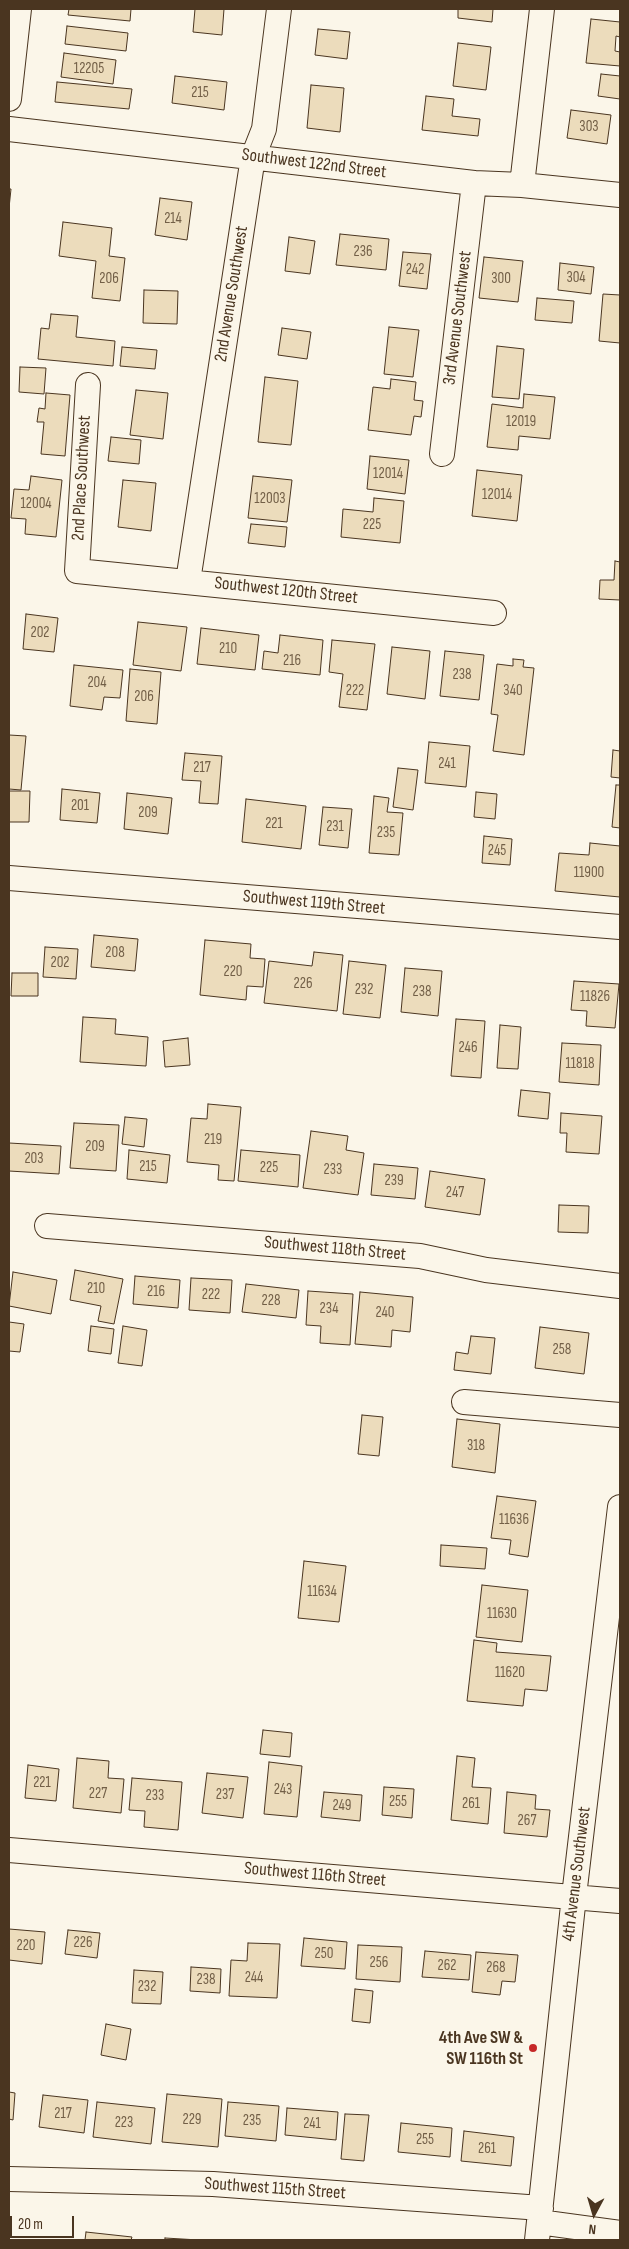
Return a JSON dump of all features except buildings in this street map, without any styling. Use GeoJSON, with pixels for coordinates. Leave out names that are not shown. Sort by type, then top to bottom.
{"type":"FeatureCollection","features":[{"type":"Feature","properties":{"kind":"street"},"geometry":{"type":"LineString","coordinates":[[9,99],[19,9]]}},
{"type":"Feature","properties":{"kind":"street","name":"2nd Avenue Southwest"},"geometry":{"type":"LineString","coordinates":[[188,581],[253,157],[264,129],[279,9]]}},
{"type":"Feature","properties":{"kind":"street"},"geometry":{"type":"LineString","coordinates":[[522,185],[542,9]]}},
{"type":"Feature","properties":{"kind":"street","name":"Southwest 122nd Street"},"geometry":{"type":"LineString","coordinates":[[9,129],[474,183],[522,185],[620,195]]}},
{"type":"Feature","properties":{"kind":"street","name":"3rd Avenue Southwest"},"geometry":{"type":"LineString","coordinates":[[442,454],[474,183]]}},
{"type":"Feature","properties":{"kind":"street","name":"2nd Place Southwest"},"geometry":{"type":"LineString","coordinates":[[77,571],[88,385]]}},
{"type":"Feature","properties":{"kind":"street","name":"Southwest 120th Street"},"geometry":{"type":"LineString","coordinates":[[77,571],[494,613]]}},
{"type":"Feature","properties":{"kind":"street","name":"Southwest 119th Street"},"geometry":{"type":"LineString","coordinates":[[9,878],[620,927]]}},
{"type":"Feature","properties":{"kind":"street","name":"Southwest 118th Street"},"geometry":{"type":"LineString","coordinates":[[47,1226],[420,1256],[486,1270],[620,1286]]}},
{"type":"Feature","properties":{"kind":"street"},"geometry":{"type":"LineString","coordinates":[[464,1402],[620,1416]]}},
{"type":"Feature","properties":{"kind":"street","name":"4th Avenue Southwest"},"geometry":{"type":"LineString","coordinates":[[539,2224],[574,1896],[613,1635],[620,1507]]}},
{"type":"Feature","properties":{"kind":"street","name":"Southwest 116th Street"},"geometry":{"type":"LineString","coordinates":[[9,1850],[620,1901]]}},
{"type":"Feature","properties":{"kind":"street","name":"Southwest 115th Street"},"geometry":{"type":"LineString","coordinates":[[9,2179],[213,2184],[539,2224],[620,2232]]}},
{"type":"Feature","properties":{"kind":"place","name":"4th Ave SW & SW 116th St"},"geometry":{"type":"Point","coordinates":[533,2048]}}]}
